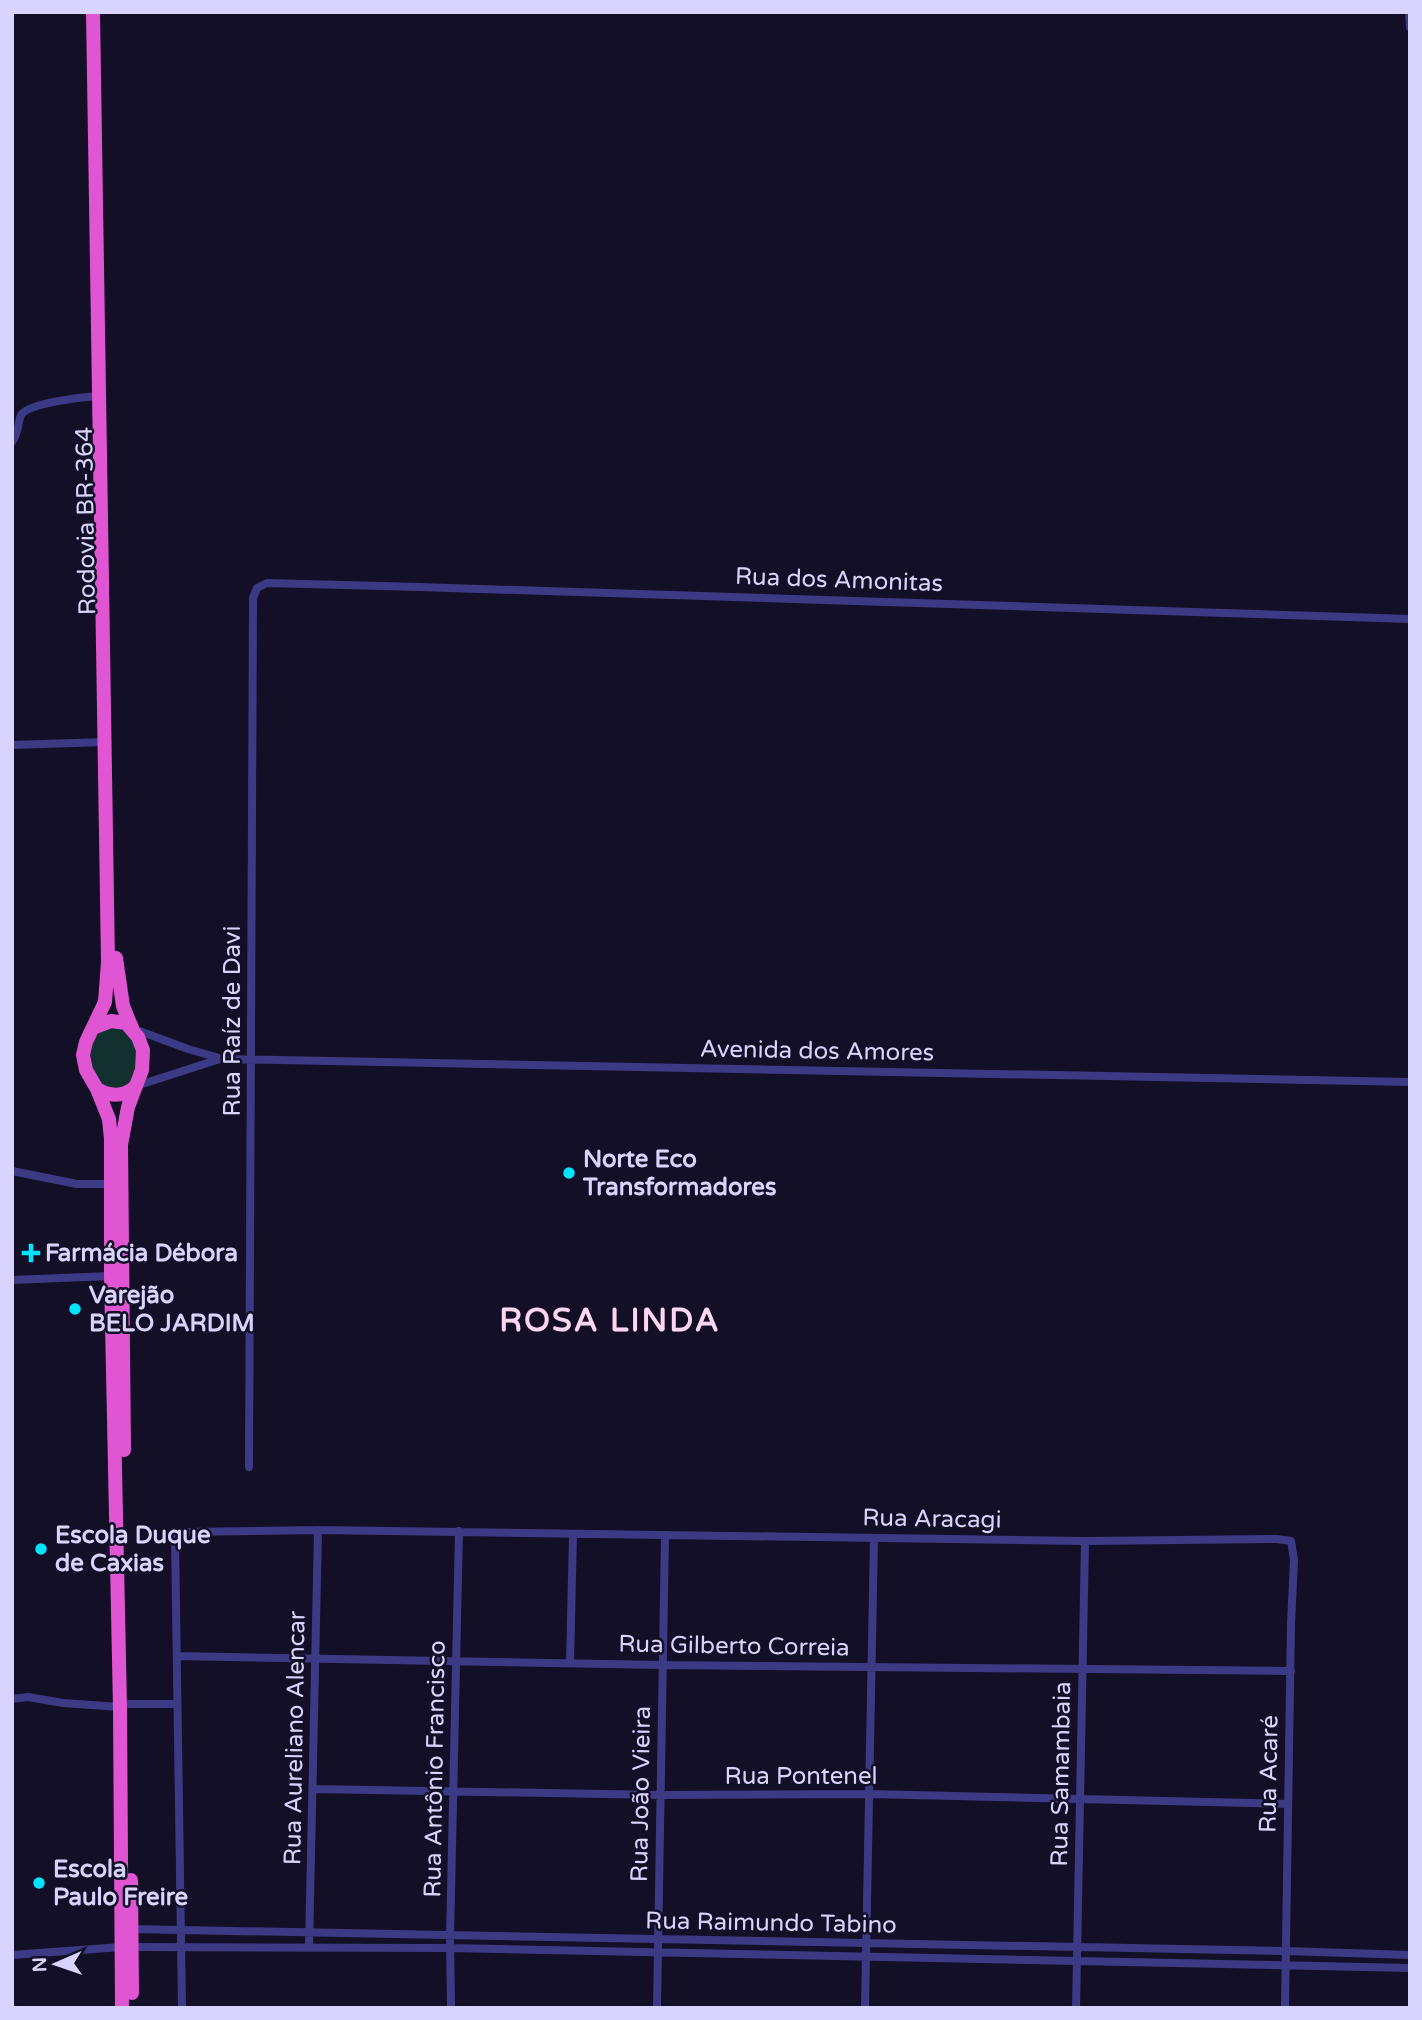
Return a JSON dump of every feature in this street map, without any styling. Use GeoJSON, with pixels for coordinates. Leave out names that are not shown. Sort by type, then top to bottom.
{"type":"FeatureCollection","features":[{"type":"Feature","properties":{"kind":"highway"},"geometry":{"type":"LineString","coordinates":[[93,12],[106,743],[107,989],[105,1002],[86,1042],[83,1055],[86,1070],[109,1119],[111,1276],[131,1929],[126,1947],[132,2008]]}},
{"type":"Feature","properties":{"kind":"highway","name":"Rodovia BR-364"},"geometry":{"type":"LineString","coordinates":[[101,12],[116,954],[123,1006],[131,1028]]}},
{"type":"Feature","properties":{"kind":"highway"},"geometry":{"type":"LineString","coordinates":[[93,1028],[111,1021],[121,1021],[131,1028],[141,1045],[144,1059],[123,1126],[121,1145],[126,1947],[122,2008]]}},
{"type":"Feature","properties":{"kind":"highway"},"geometry":{"type":"LineString","coordinates":[[97,1089],[105,1094],[115,1095],[126,1093],[136,1086]]}},
{"type":"Feature","properties":{"kind":"street"},"geometry":{"type":"LineString","coordinates":[[1409,12],[1410,27]]}},
{"type":"Feature","properties":{"kind":"street"},"geometry":{"type":"LineString","coordinates":[[12,442],[19,432],[20,417],[27,410],[98,396]]}},
{"type":"Feature","properties":{"kind":"street","name":"Rua dos Amonitas"},"geometry":{"type":"LineString","coordinates":[[267,583],[1410,619]]}},
{"type":"Feature","properties":{"kind":"street","name":"Rua Raíz de Davi"},"geometry":{"type":"LineString","coordinates":[[248,1467],[253,598],[257,587],[267,583]]}},
{"type":"Feature","properties":{"kind":"street"},"geometry":{"type":"LineString","coordinates":[[12,745],[106,743]]}},
{"type":"Feature","properties":{"kind":"street","name":"Avenida dos Amores"},"geometry":{"type":"LineString","coordinates":[[131,1028],[223,1059],[1410,1083]]}},
{"type":"Feature","properties":{"kind":"street","name":"Avenida dos Amores"},"geometry":{"type":"LineString","coordinates":[[136,1086],[223,1059]]}},
{"type":"Feature","properties":{"kind":"street"},"geometry":{"type":"LineString","coordinates":[[12,1171],[77,1184],[111,1184]]}},
{"type":"Feature","properties":{"kind":"street"},"geometry":{"type":"LineString","coordinates":[[12,1280],[111,1276]]}},
{"type":"Feature","properties":{"kind":"street"},"geometry":{"type":"LineString","coordinates":[[182,2008],[176,1704],[175,1540],[178,1534],[318,1530],[573,1534],[570,1663]]}},
{"type":"Feature","properties":{"kind":"street","name":"Rua Aureliano Alencar"},"geometry":{"type":"LineString","coordinates":[[309,1948],[318,1530]]}},
{"type":"Feature","properties":{"kind":"street","name":"Rua Antônio Francisco"},"geometry":{"type":"LineString","coordinates":[[452,2008],[450,1937],[459,1531]]}},
{"type":"Feature","properties":{"kind":"street","name":"Rua Aracagi"},"geometry":{"type":"LineString","coordinates":[[573,1534],[1291,1541]]}},
{"type":"Feature","properties":{"kind":"street","name":"Rua João Vieira"},"geometry":{"type":"LineString","coordinates":[[657,2008],[665,1535]]}},
{"type":"Feature","properties":{"kind":"street"},"geometry":{"type":"LineString","coordinates":[[865,2008],[874,1538]]}},
{"type":"Feature","properties":{"kind":"street","name":"Rua Samambaia"},"geometry":{"type":"LineString","coordinates":[[1076,2008],[1085,1541]]}},
{"type":"Feature","properties":{"kind":"street","name":"Rua Acaré"},"geometry":{"type":"LineString","coordinates":[[1285,2008],[1294,1560],[1291,1541]]}},
{"type":"Feature","properties":{"kind":"street","name":"Rua Gilberto Correia"},"geometry":{"type":"LineString","coordinates":[[177,1656],[663,1665],[1291,1671]]}},
{"type":"Feature","properties":{"kind":"street"},"geometry":{"type":"LineString","coordinates":[[12,1699],[28,1697],[124,1706],[176,1704]]}},
{"type":"Feature","properties":{"kind":"street","name":"Rua Pontenel"},"geometry":{"type":"LineString","coordinates":[[314,1789],[660,1795],[869,1794],[1288,1804]]}},
{"type":"Feature","properties":{"kind":"street","name":"Rua Raimundo Tabino"},"geometry":{"type":"LineString","coordinates":[[131,1929],[1410,1955]]}},
{"type":"Feature","properties":{"kind":"street"},"geometry":{"type":"LineString","coordinates":[[541,1938],[541,1950]]}},
{"type":"Feature","properties":{"kind":"street","name":"Rua Raimundo Tabino"},"geometry":{"type":"LineString","coordinates":[[12,1955],[126,1947],[450,1948],[1410,1968]]}},
{"type":"Feature","properties":{"kind":"street"},"geometry":{"type":"LineString","coordinates":[[1041,1947],[1042,1962]]}},
{"type":"Feature","properties":{"kind":"green space"},"geometry":{"type":"Polygon","coordinates":[[[111,1026],[125,1029],[132,1035],[140,1062],[133,1084],[111,1090],[95,1080],[91,1049],[97,1035],[111,1026]]]}},
{"type":"Feature","properties":{"kind":"place","name":"Norte Eco Transformadores"},"geometry":{"type":"Point","coordinates":[569,1173]}},
{"type":"Feature","properties":{"kind":"place","name":"Farmácia Débora"},"geometry":{"type":"Point","coordinates":[31,1253]}},
{"type":"Feature","properties":{"kind":"place","name":"Varejão BELO JARDIM"},"geometry":{"type":"Point","coordinates":[75,1309]}},
{"type":"Feature","properties":{"kind":"place","name":"Escola Duque de Caxias"},"geometry":{"type":"Point","coordinates":[41,1549]}},
{"type":"Feature","properties":{"kind":"place","name":"Escola Paulo Freire"},"geometry":{"type":"Point","coordinates":[39,1883]}},
{"type":"Feature","properties":{"kind":"district","name":"ROSA LINDA"},"geometry":{"type":"Point","coordinates":[610,1321]}}]}
